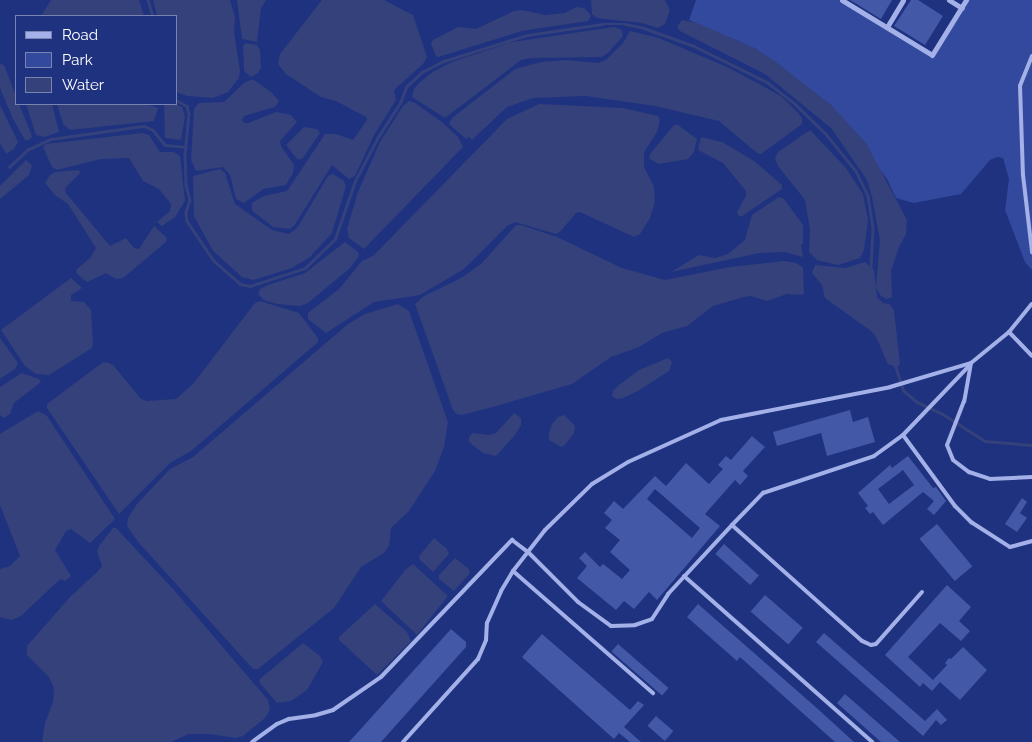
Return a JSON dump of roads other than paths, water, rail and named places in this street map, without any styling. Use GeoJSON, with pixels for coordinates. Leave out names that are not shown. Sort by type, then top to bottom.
{"type":"FeatureCollection","features":[{"type":"Feature","properties":{"kind":"street"},"geometry":{"type":"LineString","coordinates":[[842,0],[932,55],[966,0]]}},
{"type":"Feature","properties":{"kind":"street"},"geometry":{"type":"LineString","coordinates":[[887,27],[903,0]]}},
{"type":"Feature","properties":{"kind":"street"},"geometry":{"type":"LineString","coordinates":[[949,0],[962,8]]}},
{"type":"Feature","properties":{"kind":"lane"},"geometry":{"type":"LineString","coordinates":[[1032,56],[1024,70],[1020,86],[1023,175],[1032,252]]}},
{"type":"Feature","properties":{"kind":"lane"},"geometry":{"type":"LineString","coordinates":[[252,742],[278,724],[289,719],[333,710],[381,677],[512,540],[528,552],[578,602],[611,626],[635,625],[652,619],[668,594],[763,492],[874,456],[903,436],[938,396],[971,363],[1009,332],[1032,304]]}},
{"type":"Feature","properties":{"kind":"lane"},"geometry":{"type":"LineString","coordinates":[[1009,332],[1032,356]]}},
{"type":"Feature","properties":{"kind":"lane"},"geometry":{"type":"LineString","coordinates":[[403,742],[478,659],[486,640],[487,623],[501,591],[513,571],[545,530],[592,484],[628,462],[721,420],[890,387],[971,363]]}},
{"type":"Feature","properties":{"kind":"lane"},"geometry":{"type":"LineString","coordinates":[[971,363],[964,401],[947,445],[953,460],[969,472],[990,479],[1032,477]]}},
{"type":"Feature","properties":{"kind":"lane"},"geometry":{"type":"LineString","coordinates":[[903,436],[955,506],[971,522],[1010,547],[1032,542]]}},
{"type":"Feature","properties":{"kind":"lane"},"geometry":{"type":"LineString","coordinates":[[732,525],[862,641],[871,645],[876,644],[922,592]]}},
{"type":"Feature","properties":{"kind":"lane"},"geometry":{"type":"LineString","coordinates":[[513,571],[653,693]]}},
{"type":"Feature","properties":{"kind":"lane"},"geometry":{"type":"LineString","coordinates":[[684,576],[872,742]]}},
{"type":"Feature","properties":{"kind":"water"},"geometry":{"type":"Polygon","coordinates":[[[51,0],[139,0],[144,15],[42,15],[51,0]]]}},
{"type":"Feature","properties":{"kind":"water"},"geometry":{"type":"Polygon","coordinates":[[[153,0],[230,0],[235,17],[234,32],[240,71],[239,78],[228,92],[213,98],[187,96],[178,93],[178,15],[157,15],[153,0]]]}},
{"type":"Feature","properties":{"kind":"water"},"geometry":{"type":"Polygon","coordinates":[[[237,0],[266,0],[261,8],[257,42],[242,39],[237,0]]]}},
{"type":"Feature","properties":{"kind":"water"},"geometry":{"type":"Polygon","coordinates":[[[322,0],[384,0],[413,15],[427,57],[423,64],[394,90],[396,100],[374,135],[355,176],[349,179],[332,165],[294,226],[290,229],[273,227],[252,210],[252,203],[264,196],[287,191],[325,134],[336,134],[353,140],[367,120],[366,117],[336,101],[321,97],[286,74],[278,64],[280,54],[322,0]]]}},
{"type":"Feature","properties":{"kind":"water"},"geometry":{"type":"Polygon","coordinates":[[[591,0],[665,0],[670,10],[665,24],[658,28],[642,23],[597,18],[592,14],[591,0]]]}},
{"type":"Feature","properties":{"kind":"water"},"geometry":{"type":"Polygon","coordinates":[[[576,7],[584,8],[589,13],[591,16],[588,21],[522,31],[438,57],[431,44],[433,40],[458,27],[476,29],[514,11],[522,10],[545,15],[565,13],[576,7]]]}},
{"type":"Feature","properties":{"kind":"water"},"geometry":{"type":"Polygon","coordinates":[[[682,20],[697,23],[756,49],[776,62],[832,106],[866,143],[907,220],[906,234],[899,247],[891,271],[892,297],[886,299],[881,296],[876,288],[880,240],[867,180],[831,128],[765,74],[680,31],[677,27],[682,20]]]}},
{"type":"Feature","properties":{"kind":"water"},"geometry":{"type":"Polygon","coordinates":[[[614,27],[622,30],[623,36],[602,57],[531,58],[521,60],[445,118],[412,97],[414,89],[419,83],[434,71],[452,62],[512,42],[614,27]]]}},
{"type":"Feature","properties":{"kind":"water"},"geometry":{"type":"Polygon","coordinates":[[[630,31],[659,38],[727,67],[763,86],[782,97],[802,118],[802,124],[761,154],[757,153],[719,121],[655,106],[586,96],[533,98],[507,107],[472,140],[469,137],[466,139],[449,124],[452,118],[515,69],[541,62],[566,60],[599,63],[607,59],[623,43],[630,31]]]}},
{"type":"Feature","properties":{"kind":"water"},"geometry":{"type":"Polygon","coordinates":[[[246,43],[257,45],[260,50],[261,68],[258,73],[251,77],[244,71],[243,45],[246,43]]]}},
{"type":"Feature","properties":{"kind":"water"},"geometry":{"type":"Polygon","coordinates":[[[0,64],[4,65],[15,93],[15,105],[19,105],[31,133],[32,137],[29,140],[25,140],[13,119],[0,88],[0,64]]]}},
{"type":"Feature","properties":{"kind":"water"},"geometry":{"type":"Polygon","coordinates":[[[254,80],[271,92],[279,101],[275,107],[244,116],[242,120],[244,123],[276,112],[291,115],[297,122],[280,141],[281,146],[294,165],[293,173],[286,185],[263,189],[244,203],[236,199],[230,175],[223,167],[196,171],[191,160],[194,109],[199,103],[224,102],[244,83],[254,80]]]}},
{"type":"Feature","properties":{"kind":"water"},"geometry":{"type":"Polygon","coordinates":[[[409,101],[415,103],[442,122],[458,137],[463,147],[364,249],[349,238],[347,229],[358,192],[380,142],[403,106],[409,101]]]}},
{"type":"Feature","properties":{"kind":"water"},"geometry":{"type":"Polygon","coordinates":[[[539,104],[623,108],[658,116],[660,120],[657,132],[644,152],[644,167],[654,187],[655,202],[650,218],[640,234],[634,237],[580,212],[576,213],[560,232],[556,234],[515,222],[507,226],[464,269],[420,295],[374,302],[326,333],[308,319],[308,313],[339,289],[362,261],[373,256],[507,119],[539,104]]]}},
{"type":"Feature","properties":{"kind":"water"},"geometry":{"type":"Polygon","coordinates":[[[0,105],[18,142],[14,149],[6,154],[0,143],[0,105]]]}},
{"type":"Feature","properties":{"kind":"water"},"geometry":{"type":"Polygon","coordinates":[[[26,105],[52,105],[59,132],[45,137],[36,135],[26,105]]]}},
{"type":"Feature","properties":{"kind":"water"},"geometry":{"type":"Polygon","coordinates":[[[57,105],[150,105],[158,108],[154,121],[70,130],[63,124],[57,105]]]}},
{"type":"Feature","properties":{"kind":"water"},"geometry":{"type":"Polygon","coordinates":[[[164,105],[178,105],[182,107],[185,117],[181,140],[165,138],[164,105]]]}},
{"type":"Feature","properties":{"kind":"water"},"geometry":{"type":"Polygon","coordinates":[[[674,125],[678,125],[697,139],[694,152],[688,159],[659,164],[649,158],[650,154],[674,125]]]}},
{"type":"Feature","properties":{"kind":"water"},"geometry":{"type":"Polygon","coordinates":[[[304,127],[317,129],[320,133],[303,158],[298,160],[286,145],[304,127]]]}},
{"type":"Feature","properties":{"kind":"water"},"geometry":{"type":"Polygon","coordinates":[[[810,130],[846,168],[863,194],[868,220],[864,250],[860,258],[838,265],[817,260],[809,252],[810,229],[805,200],[778,166],[775,158],[778,152],[810,130]]]}},
{"type":"Feature","properties":{"kind":"water"},"geometry":{"type":"Polygon","coordinates":[[[142,133],[149,135],[160,152],[174,152],[180,156],[185,201],[175,217],[162,226],[157,222],[170,211],[171,204],[159,189],[143,181],[129,158],[101,159],[57,170],[52,167],[43,147],[46,144],[142,133]]]}},
{"type":"Feature","properties":{"kind":"water"},"geometry":{"type":"Polygon","coordinates":[[[701,137],[722,142],[754,161],[782,185],[782,189],[742,216],[739,216],[737,212],[746,196],[746,191],[723,163],[698,150],[701,137]]]}},
{"type":"Feature","properties":{"kind":"water"},"geometry":{"type":"Polygon","coordinates":[[[26,160],[32,165],[29,175],[0,199],[0,186],[26,160]]]}},
{"type":"Feature","properties":{"kind":"water"},"geometry":{"type":"Polygon","coordinates":[[[220,169],[225,173],[235,204],[272,230],[289,234],[297,228],[328,176],[333,174],[344,181],[346,186],[332,233],[310,257],[292,268],[253,280],[242,277],[213,251],[194,216],[193,176],[220,169]]]}},
{"type":"Feature","properties":{"kind":"water"},"geometry":{"type":"Polygon","coordinates":[[[78,170],[81,172],[67,186],[65,189],[66,193],[110,246],[126,238],[134,248],[139,249],[154,226],[167,238],[166,242],[123,278],[116,279],[106,273],[87,282],[77,274],[76,270],[90,258],[96,248],[68,204],[55,195],[45,183],[50,175],[55,172],[78,170]]]}},
{"type":"Feature","properties":{"kind":"water"},"geometry":{"type":"Polygon","coordinates":[[[779,197],[784,199],[803,225],[803,244],[801,244],[803,257],[785,252],[759,253],[671,272],[699,255],[715,258],[728,254],[745,240],[752,215],[779,197]]]}},
{"type":"Feature","properties":{"kind":"water"},"geometry":{"type":"Polygon","coordinates":[[[516,225],[557,237],[622,268],[665,280],[730,267],[784,261],[796,263],[803,267],[804,293],[802,295],[787,294],[767,301],[751,296],[744,297],[713,306],[687,326],[662,333],[639,347],[611,357],[572,384],[462,415],[457,414],[453,410],[415,304],[424,296],[461,278],[481,264],[516,225]]]}},
{"type":"Feature","properties":{"kind":"water"},"geometry":{"type":"Polygon","coordinates":[[[345,242],[358,252],[359,256],[350,268],[308,303],[300,306],[277,304],[264,300],[258,294],[260,289],[268,285],[305,273],[345,242]]]}},
{"type":"Feature","properties":{"kind":"water"},"geometry":{"type":"Polygon","coordinates":[[[865,262],[874,270],[877,297],[883,303],[889,304],[894,310],[900,364],[897,367],[888,364],[876,337],[871,331],[825,298],[822,285],[812,273],[815,265],[845,268],[865,262]]]}},
{"type":"Feature","properties":{"kind":"water"},"geometry":{"type":"Polygon","coordinates":[[[71,278],[82,288],[71,295],[71,301],[84,302],[91,310],[92,348],[49,375],[36,374],[25,366],[1,330],[71,278]]]}},
{"type":"Feature","properties":{"kind":"water"},"geometry":{"type":"Polygon","coordinates":[[[260,301],[299,313],[318,338],[318,342],[191,451],[170,463],[119,514],[47,408],[47,404],[102,363],[106,362],[113,365],[141,399],[147,401],[176,399],[193,384],[255,303],[260,301]]]}},
{"type":"Feature","properties":{"kind":"water"},"geometry":{"type":"Polygon","coordinates":[[[398,304],[409,311],[448,422],[444,447],[435,471],[409,511],[391,528],[389,546],[384,553],[361,567],[334,608],[258,669],[253,669],[139,543],[127,526],[128,518],[137,504],[170,469],[193,457],[348,324],[365,314],[398,304]]]}},
{"type":"Feature","properties":{"kind":"water"},"geometry":{"type":"Polygon","coordinates":[[[0,338],[18,363],[15,369],[0,379],[0,338]]]}},
{"type":"Feature","properties":{"kind":"water"},"geometry":{"type":"Polygon","coordinates":[[[668,358],[672,362],[669,371],[638,391],[623,398],[617,399],[612,396],[613,391],[619,385],[639,370],[668,358]]]}},
{"type":"Feature","properties":{"kind":"water"},"geometry":{"type":"Polygon","coordinates":[[[22,373],[39,379],[41,382],[14,403],[10,414],[4,418],[0,415],[0,387],[22,373]]]}},
{"type":"Feature","properties":{"kind":"water"},"geometry":{"type":"Polygon","coordinates":[[[38,411],[47,416],[115,519],[90,543],[71,529],[66,531],[55,550],[71,576],[65,581],[61,579],[21,616],[12,620],[0,617],[0,569],[10,566],[20,556],[0,505],[0,434],[38,411]]]}},
{"type":"Feature","properties":{"kind":"water"},"geometry":{"type":"Polygon","coordinates":[[[514,413],[521,418],[521,425],[515,435],[496,456],[483,453],[469,442],[469,437],[473,433],[489,435],[496,433],[514,413]]]}},
{"type":"Feature","properties":{"kind":"water"},"geometry":{"type":"Polygon","coordinates":[[[564,415],[575,426],[574,433],[565,445],[561,447],[549,440],[549,433],[552,424],[558,417],[564,415]]]}},
{"type":"Feature","properties":{"kind":"water"},"geometry":{"type":"Polygon","coordinates":[[[113,528],[116,528],[174,590],[268,700],[270,710],[265,718],[243,736],[236,738],[210,734],[189,734],[171,742],[42,742],[45,723],[53,702],[54,688],[49,677],[27,655],[27,646],[70,597],[102,566],[97,551],[113,528]]]}},
{"type":"Feature","properties":{"kind":"water"},"geometry":{"type":"Polygon","coordinates":[[[434,538],[447,549],[449,554],[433,572],[420,560],[419,556],[434,538]]]}},
{"type":"Feature","properties":{"kind":"water"},"geometry":{"type":"Polygon","coordinates":[[[455,558],[469,569],[470,573],[454,591],[439,579],[439,575],[455,558]]]}},
{"type":"Feature","properties":{"kind":"water"},"geometry":{"type":"Polygon","coordinates":[[[413,564],[448,596],[417,635],[381,601],[405,570],[413,564]]]}},
{"type":"Feature","properties":{"kind":"water"},"geometry":{"type":"Polygon","coordinates":[[[375,604],[407,632],[411,641],[377,675],[339,640],[339,637],[375,604]]]}},
{"type":"Feature","properties":{"kind":"water"},"geometry":{"type":"Polygon","coordinates":[[[303,643],[320,656],[323,662],[307,690],[291,701],[277,703],[259,682],[260,679],[303,643]]]}},
{"type":"Feature","properties":{"kind":"waterway"},"geometry":{"type":"LineString","coordinates":[[148,0],[153,15]]}},
{"type":"Feature","properties":{"kind":"waterway"},"geometry":{"type":"LineString","coordinates":[[178,101],[187,106],[189,114],[185,154],[186,185],[190,200],[186,212],[187,221],[214,261],[240,284],[250,286],[305,268],[335,239],[355,181],[378,137],[400,103],[406,87],[422,72],[444,61],[527,35],[602,24],[625,24],[641,27],[694,46],[767,82],[794,103],[826,134],[856,171],[868,196],[873,229],[871,268]]}},
{"type":"Feature","properties":{"kind":"waterway"},"geometry":{"type":"LineString","coordinates":[[9,167],[27,150],[51,139],[144,126],[153,130],[165,145],[186,147]]}},
{"type":"Feature","properties":{"kind":"waterway"},"geometry":{"type":"LineString","coordinates":[[895,364],[904,391],[917,402],[943,414],[985,441],[1032,445]]}}]}
